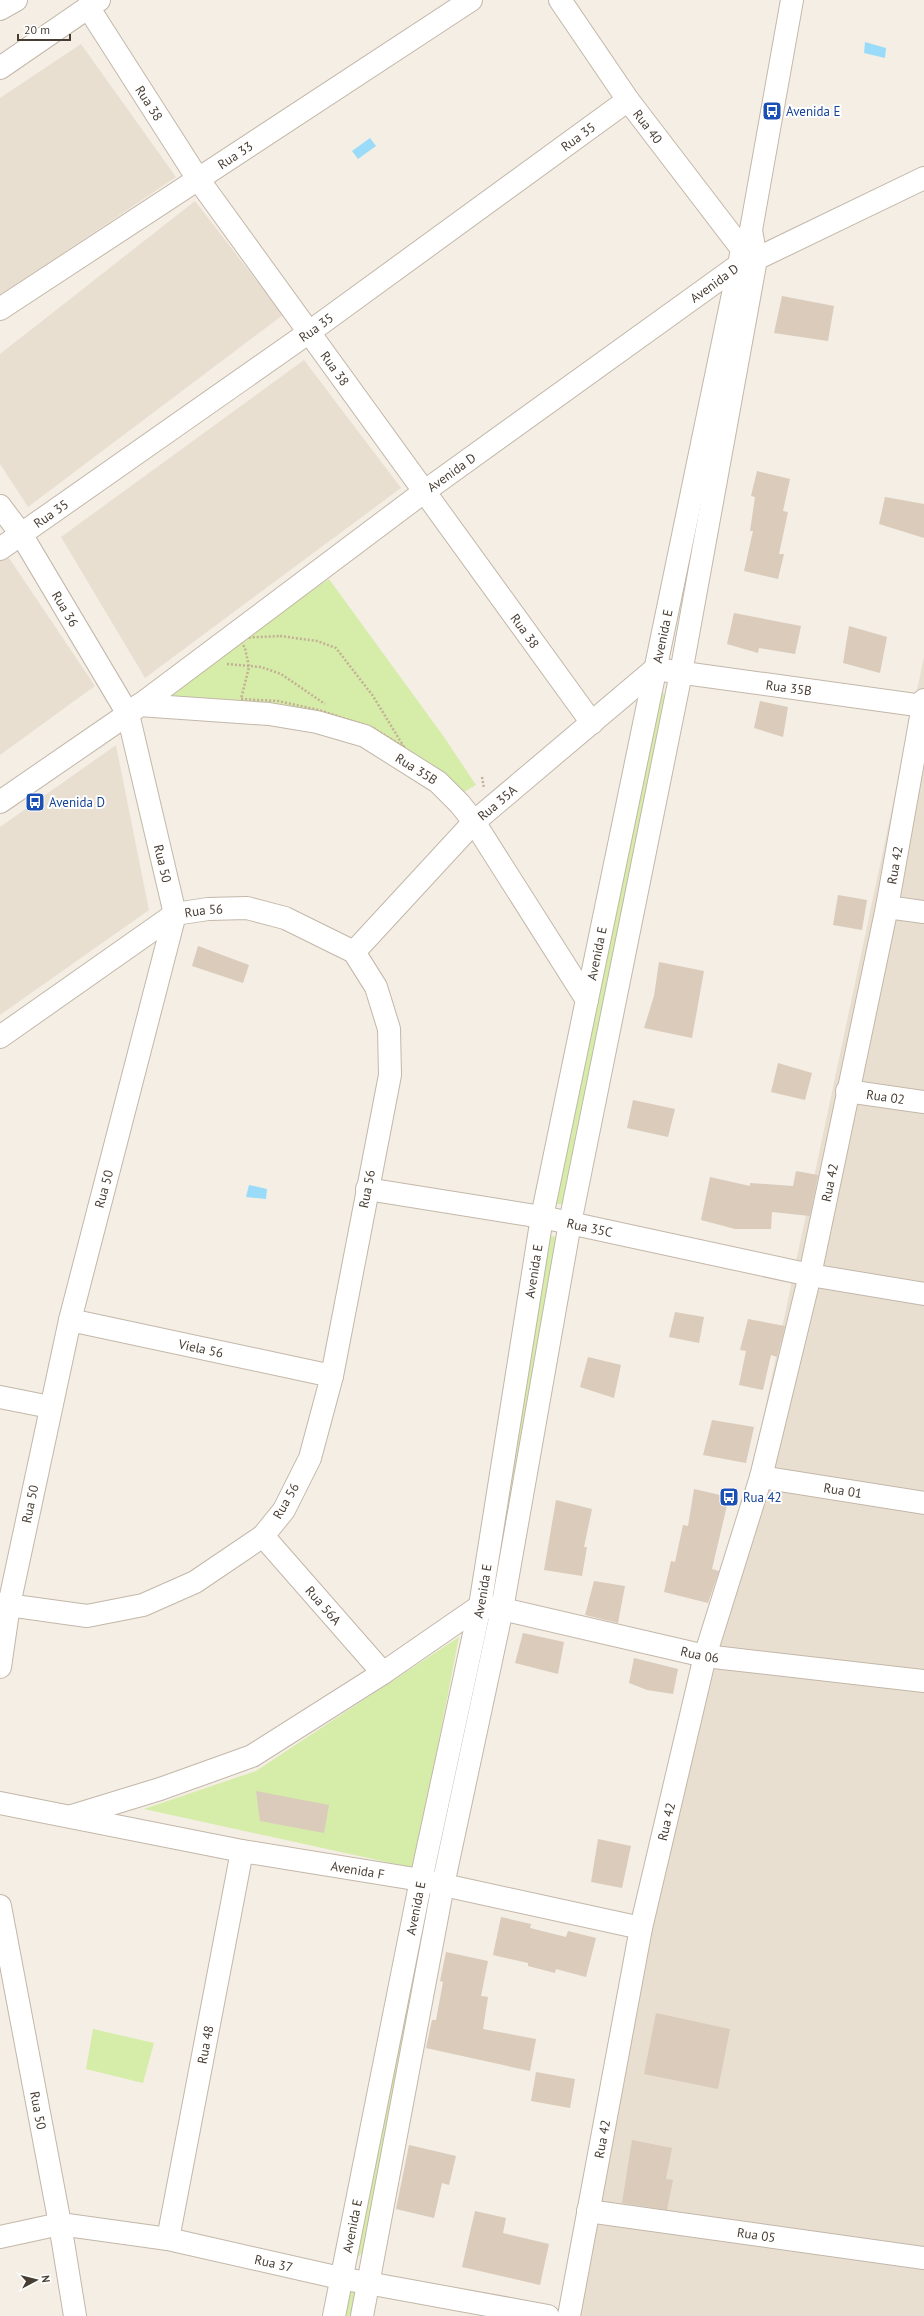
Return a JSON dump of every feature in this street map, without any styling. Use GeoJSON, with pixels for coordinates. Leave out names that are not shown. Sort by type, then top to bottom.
{"type":"FeatureCollection","features":[{"type":"Feature","properties":{"kind":"street"},"geometry":{"type":"LineString","coordinates":[[0,9],[16,0]]}},
{"type":"Feature","properties":{"kind":"street","name":"Rua 33"},"geometry":{"type":"LineString","coordinates":[[0,309],[198,179],[443,7],[471,0]]}},
{"type":"Feature","properties":{"kind":"street","name":"Rua 40"},"geometry":{"type":"LineString","coordinates":[[560,0],[628,100],[747,251]]}},
{"type":"Feature","properties":{"kind":"street","name":"Avenida E"},"geometry":{"type":"LineString","coordinates":[[362,2316],[443,1885],[502,1609],[570,1223],[681,673],[720,400],[792,0]]}},
{"type":"Feature","properties":{"kind":"street"},"geometry":{"type":"LineString","coordinates":[[0,68],[93,3]]}},
{"type":"Feature","properties":{"kind":"street","name":"Rua 38"},"geometry":{"type":"LineString","coordinates":[[93,3],[198,179],[308,333],[592,723]]}},
{"type":"Feature","properties":{"kind":"street","name":"Rua 35"},"geometry":{"type":"LineString","coordinates":[[0,549],[308,333],[628,100]]}},
{"type":"Feature","properties":{"kind":"street","name":"Avenida D"},"geometry":{"type":"LineString","coordinates":[[0,802],[133,709],[747,251],[924,178]]}},
{"type":"Feature","properties":{"kind":"street","name":"Avenida E"},"geometry":{"type":"LineString","coordinates":[[334,2316],[340,2278],[421,1880],[480,1606],[542,1218],[655,669],[720,400]]}},
{"type":"Feature","properties":{"kind":"street","name":"Rua 36"},"geometry":{"type":"LineString","coordinates":[[0,506],[22,534],[133,709]]}},
{"type":"Feature","properties":{"kind":"street","name":"Rua 35B"},"geometry":{"type":"LineString","coordinates":[[655,669],[924,704]]}},
{"type":"Feature","properties":{"kind":"street","name":"Rua 35A"},"geometry":{"type":"LineString","coordinates":[[354,952],[474,822],[655,669]]}},
{"type":"Feature","properties":{"kind":"street","name":"Rua 42"},"geometry":{"type":"LineString","coordinates":[[569,2316],[641,1928],[705,1656],[761,1477],[810,1275],[847,1091],[887,907],[924,704]]}},
{"type":"Feature","properties":{"kind":"street","name":"Rua 35B"},"geometry":{"type":"LineString","coordinates":[[133,709],[269,714],[317,722],[365,736],[438,782],[460,804],[474,822],[587,1000]]}},
{"type":"Feature","properties":{"kind":"street","name":"Rua 50"},"geometry":{"type":"LineString","coordinates":[[0,1667],[5,1605],[70,1320],[176,914],[133,709]]}},
{"type":"Feature","properties":{"kind":"street"},"geometry":{"type":"LineString","coordinates":[[887,907],[924,912]]}},
{"type":"Feature","properties":{"kind":"street","name":"Rua 56"},"geometry":{"type":"LineString","coordinates":[[0,1036],[176,914],[208,909],[247,908],[286,918],[354,952],[376,987],[389,1029],[390,1075],[332,1376],[310,1458],[284,1510],[263,1536],[195,1582],[143,1605],[86,1616],[5,1605]]}},
{"type":"Feature","properties":{"kind":"street","name":"Rua 02"},"geometry":{"type":"LineString","coordinates":[[847,1091],[924,1102]]}},
{"type":"Feature","properties":{"kind":"street","name":"Rua 35C"},"geometry":{"type":"LineString","coordinates":[[367,1189],[570,1223],[810,1275],[924,1294]]}},
{"type":"Feature","properties":{"kind":"street","name":"Viela 56"},"geometry":{"type":"LineString","coordinates":[[70,1320],[332,1376]]}},
{"type":"Feature","properties":{"kind":"street"},"geometry":{"type":"LineString","coordinates":[[0,1397],[50,1406]]}},
{"type":"Feature","properties":{"kind":"street","name":"Rua 01"},"geometry":{"type":"LineString","coordinates":[[761,1477],[924,1503]]}},
{"type":"Feature","properties":{"kind":"street","name":"Rua 56A"},"geometry":{"type":"LineString","coordinates":[[263,1536],[383,1673]]}},
{"type":"Feature","properties":{"kind":"street","name":"Rua 06"},"geometry":{"type":"LineString","coordinates":[[480,1606],[502,1609],[705,1656],[924,1681]]}},
{"type":"Feature","properties":{"kind":"street","name":"Avenida F"},"geometry":{"type":"LineString","coordinates":[[72,1816],[160,1789],[252,1756],[383,1673],[480,1606]]}},
{"type":"Feature","properties":{"kind":"street","name":"Avenida F"},"geometry":{"type":"LineString","coordinates":[[0,1803],[72,1816],[242,1851],[421,1880],[641,1928]]}},
{"type":"Feature","properties":{"kind":"street","name":"Rua 48"},"geometry":{"type":"LineString","coordinates":[[168,2239],[242,1851]]}},
{"type":"Feature","properties":{"kind":"street","name":"Rua 50"},"geometry":{"type":"LineString","coordinates":[[0,1906],[60,2224],[75,2316]]}},
{"type":"Feature","properties":{"kind":"street","name":"Rua 05"},"geometry":{"type":"LineString","coordinates":[[588,2211],[924,2258]]}},
{"type":"Feature","properties":{"kind":"street","name":"Rua 37"},"geometry":{"type":"LineString","coordinates":[[0,2237],[60,2224],[168,2239],[368,2284],[548,2316]]}},
{"type":"Feature","properties":{"kind":"path"},"geometry":{"type":"LineString","coordinates":[[248,665],[245,648],[239,638],[291,637],[317,642],[336,648],[373,696],[404,747],[382,732],[341,719],[331,710]]}},
{"type":"Feature","properties":{"kind":"path"},"geometry":{"type":"LineString","coordinates":[[224,664],[261,667],[281,674],[316,696],[328,706]]}},
{"type":"Feature","properties":{"kind":"shaded area"},"geometry":{"type":"Polygon","coordinates":[[[81,44],[176,177],[0,296],[0,98],[81,44]]]}},
{"type":"Feature","properties":{"kind":"shaded area"},"geometry":{"type":"Polygon","coordinates":[[[195,201],[283,315],[28,507],[0,464],[0,354],[195,201]]]}},
{"type":"Feature","properties":{"kind":"shaded area"},"geometry":{"type":"Polygon","coordinates":[[[304,360],[401,488],[145,678],[61,537],[304,360]]]}},
{"type":"Feature","properties":{"kind":"shaded area"},"geometry":{"type":"Polygon","coordinates":[[[7,555],[95,686],[0,755],[0,560],[7,555]]]}},
{"type":"Feature","properties":{"kind":"shaded area"},"geometry":{"type":"Polygon","coordinates":[[[924,657],[924,2316],[569,2316],[588,2211],[752,1470],[924,657]]]}},
{"type":"Feature","properties":{"kind":"shaded area"},"geometry":{"type":"Polygon","coordinates":[[[116,745],[149,910],[0,1015],[0,827],[116,745]]]}},
{"type":"Feature","properties":{"kind":"green space"},"geometry":{"type":"Polygon","coordinates":[[[329,579],[444,737],[476,785],[464,792],[371,730],[283,705],[170,704],[167,688],[329,579]]]}},
{"type":"Feature","properties":{"kind":"green space"},"geometry":{"type":"Polygon","coordinates":[[[661,692],[664,694],[664,703],[564,1204],[555,1204],[661,692]]]}},
{"type":"Feature","properties":{"kind":"green space"},"geometry":{"type":"Polygon","coordinates":[[[551,1236],[556,1237],[497,1568],[549,1238],[551,1236]]]}},
{"type":"Feature","properties":{"kind":"green space"},"geometry":{"type":"Polygon","coordinates":[[[459,1637],[414,1868],[144,1809],[256,1771],[459,1637]]]}},
{"type":"Feature","properties":{"kind":"green space"},"geometry":{"type":"Polygon","coordinates":[[[424,1903],[429,1903],[363,2252],[359,2256],[356,2255],[424,1903]]]}},
{"type":"Feature","properties":{"kind":"green space"},"geometry":{"type":"Polygon","coordinates":[[[93,2029],[154,2043],[143,2083],[86,2069],[93,2029]]]}},
{"type":"Feature","properties":{"kind":"green space"},"geometry":{"type":"Polygon","coordinates":[[[343,2287],[357,2291],[352,2316],[337,2316],[343,2287]]]}},
{"type":"Feature","properties":{"kind":"water"},"geometry":{"type":"Polygon","coordinates":[[[865,42],[886,48],[885,58],[864,53],[865,42]]]}},
{"type":"Feature","properties":{"kind":"water"},"geometry":{"type":"Polygon","coordinates":[[[370,138],[376,146],[358,159],[352,151],[370,138]]]}},
{"type":"Feature","properties":{"kind":"water"},"geometry":{"type":"Polygon","coordinates":[[[249,1185],[267,1189],[266,1199],[246,1197],[249,1185]]]}},
{"type":"Feature","properties":{"kind":"building"},"geometry":{"type":"Polygon","coordinates":[[[782,296],[834,306],[828,341],[774,333],[782,296]]]}},
{"type":"Feature","properties":{"kind":"building"},"geometry":{"type":"Polygon","coordinates":[[[757,471],[790,479],[783,511],[788,512],[779,554],[784,554],[778,579],[744,571],[753,531],[750,531],[755,497],[751,496],[757,471]]]}},
{"type":"Feature","properties":{"kind":"building"},"geometry":{"type":"Polygon","coordinates":[[[885,497],[924,504],[924,538],[879,524],[885,497]]]}},
{"type":"Feature","properties":{"kind":"building"},"geometry":{"type":"Polygon","coordinates":[[[734,613],[801,626],[795,654],[759,648],[758,653],[727,644],[734,613]]]}},
{"type":"Feature","properties":{"kind":"building"},"geometry":{"type":"Polygon","coordinates":[[[849,626],[887,637],[880,673],[843,663],[849,626]]]}},
{"type":"Feature","properties":{"kind":"building"},"geometry":{"type":"Polygon","coordinates":[[[760,701],[788,707],[783,737],[754,728],[760,701]]]}},
{"type":"Feature","properties":{"kind":"building"},"geometry":{"type":"Polygon","coordinates":[[[838,895],[867,900],[862,930],[833,925],[838,895]]]}},
{"type":"Feature","properties":{"kind":"building"},"geometry":{"type":"Polygon","coordinates":[[[198,946],[249,965],[243,983],[192,966],[198,946]]]}},
{"type":"Feature","properties":{"kind":"building"},"geometry":{"type":"Polygon","coordinates":[[[659,962],[704,971],[692,1038],[644,1028],[654,996],[659,962]]]}},
{"type":"Feature","properties":{"kind":"building"},"geometry":{"type":"Polygon","coordinates":[[[778,1063],[812,1073],[805,1100],[771,1092],[778,1063]]]}},
{"type":"Feature","properties":{"kind":"building"},"geometry":{"type":"Polygon","coordinates":[[[633,1100],[675,1109],[668,1137],[627,1128],[633,1100]]]}},
{"type":"Feature","properties":{"kind":"building"},"geometry":{"type":"Polygon","coordinates":[[[796,1171],[818,1175],[810,1216],[772,1212],[771,1229],[735,1229],[701,1220],[710,1177],[750,1186],[750,1183],[793,1186],[796,1171]]]}},
{"type":"Feature","properties":{"kind":"building"},"geometry":{"type":"Polygon","coordinates":[[[675,1312],[704,1317],[699,1343],[669,1337],[675,1312]]]}},
{"type":"Feature","properties":{"kind":"building"},"geometry":{"type":"Polygon","coordinates":[[[748,1319],[785,1326],[777,1357],[771,1355],[763,1390],[739,1385],[746,1351],[740,1350],[748,1319]]]}},
{"type":"Feature","properties":{"kind":"building"},"geometry":{"type":"Polygon","coordinates":[[[588,1357],[621,1365],[614,1398],[580,1387],[588,1357]]]}},
{"type":"Feature","properties":{"kind":"building"},"geometry":{"type":"Polygon","coordinates":[[[712,1420],[754,1427],[746,1463],[703,1455],[712,1420]]]}},
{"type":"Feature","properties":{"kind":"building"},"geometry":{"type":"Polygon","coordinates":[[[694,1489],[729,1497],[712,1569],[719,1571],[708,1603],[664,1592],[671,1561],[675,1562],[683,1525],[688,1526],[694,1489]]]}},
{"type":"Feature","properties":{"kind":"building"},"geometry":{"type":"Polygon","coordinates":[[[556,1500],[592,1509],[584,1547],[587,1547],[582,1576],[544,1570],[556,1500]]]}},
{"type":"Feature","properties":{"kind":"building"},"geometry":{"type":"Polygon","coordinates":[[[594,1581],[625,1586],[618,1623],[585,1615],[594,1581]]]}},
{"type":"Feature","properties":{"kind":"building"},"geometry":{"type":"Polygon","coordinates":[[[523,1633],[564,1642],[558,1674],[515,1663],[523,1633]]]}},
{"type":"Feature","properties":{"kind":"building"},"geometry":{"type":"Polygon","coordinates":[[[634,1658],[678,1669],[673,1694],[647,1690],[629,1683],[634,1658]]]}},
{"type":"Feature","properties":{"kind":"building"},"geometry":{"type":"Polygon","coordinates":[[[256,1791],[329,1805],[324,1833],[260,1821],[256,1791]]]}},
{"type":"Feature","properties":{"kind":"building"},"geometry":{"type":"Polygon","coordinates":[[[598,1839],[631,1846],[622,1888],[591,1882],[598,1839]]]}},
{"type":"Feature","properties":{"kind":"building"},"geometry":{"type":"Polygon","coordinates":[[[501,1917],[531,1924],[530,1928],[566,1937],[568,1931],[596,1938],[586,1977],[556,1969],[555,1973],[528,1966],[528,1963],[493,1955],[501,1917]]]}},
{"type":"Feature","properties":{"kind":"building"},"geometry":{"type":"Polygon","coordinates":[[[446,1952],[488,1961],[481,1996],[488,1997],[483,2029],[536,2039],[530,2071],[426,2048],[432,2020],[436,2020],[443,1982],[440,1981],[446,1952]]]}},
{"type":"Feature","properties":{"kind":"building"},"geometry":{"type":"Polygon","coordinates":[[[656,2013],[730,2029],[718,2089],[644,2074],[656,2013]]]}},
{"type":"Feature","properties":{"kind":"building"},"geometry":{"type":"Polygon","coordinates":[[[536,2072],[575,2079],[570,2108],[531,2101],[536,2072]]]}},
{"type":"Feature","properties":{"kind":"building"},"geometry":{"type":"Polygon","coordinates":[[[632,2140],[672,2148],[666,2179],[673,2180],[667,2210],[622,2203],[632,2140]]]}},
{"type":"Feature","properties":{"kind":"building"},"geometry":{"type":"Polygon","coordinates":[[[409,2145],[456,2156],[449,2185],[442,2183],[434,2218],[396,2209],[409,2145]]]}},
{"type":"Feature","properties":{"kind":"building"},"geometry":{"type":"Polygon","coordinates":[[[475,2211],[506,2218],[503,2233],[549,2244],[540,2285],[462,2267],[475,2211]]]}},
{"type":"Feature","properties":{"kind":"place","name":"Avenida E"},"geometry":{"type":"Point","coordinates":[772,111]}},
{"type":"Feature","properties":{"kind":"place","name":"Avenida D"},"geometry":{"type":"Point","coordinates":[35,802]}},
{"type":"Feature","properties":{"kind":"place","name":"Rua 42"},"geometry":{"type":"Point","coordinates":[729,1497]}}]}
